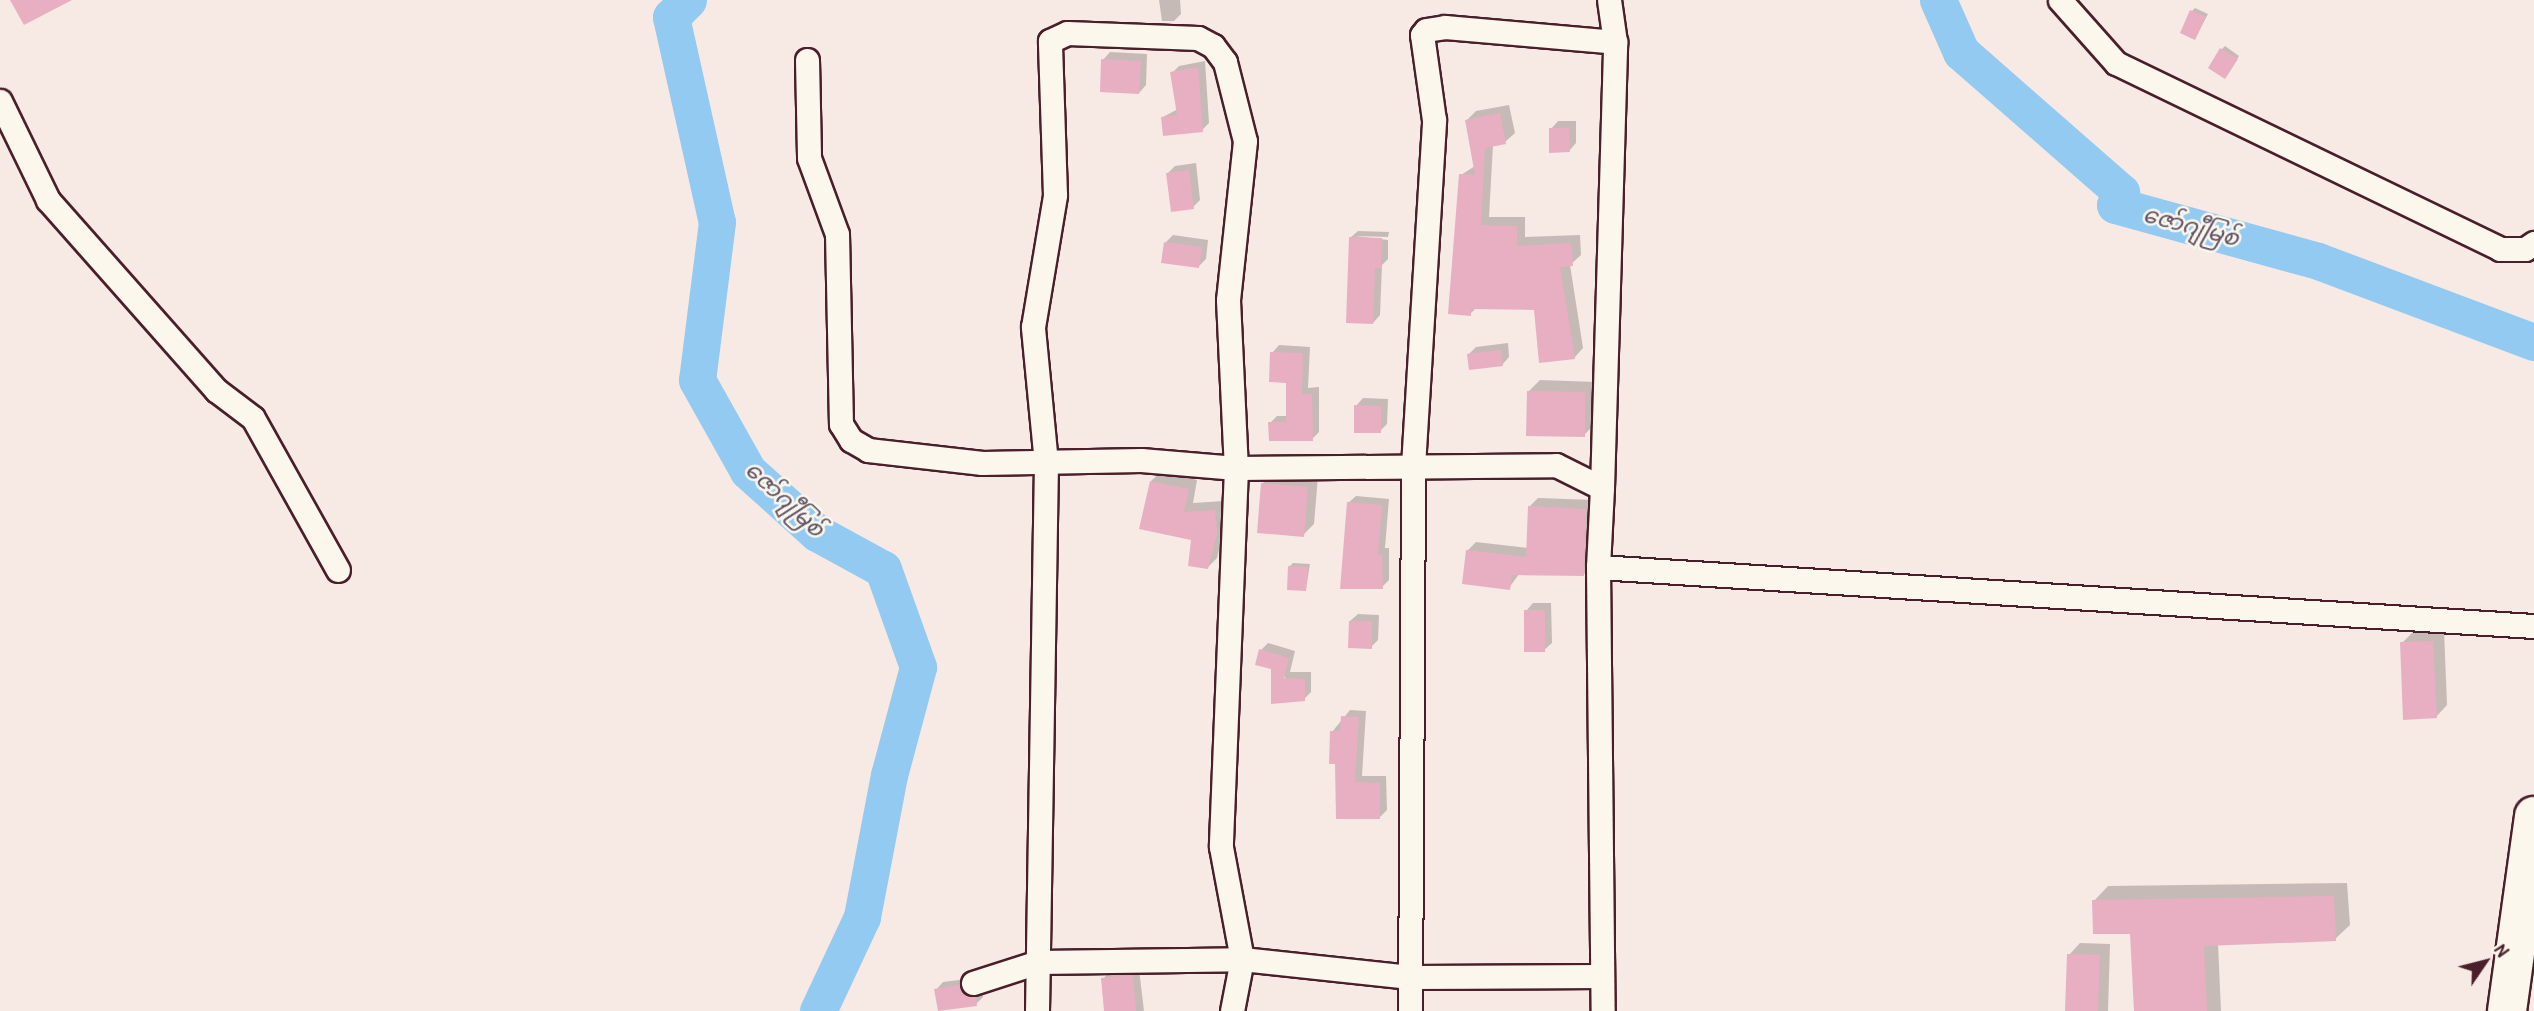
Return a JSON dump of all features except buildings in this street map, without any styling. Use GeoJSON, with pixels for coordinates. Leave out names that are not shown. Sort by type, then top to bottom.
{"type":"FeatureCollection","features":[{"type":"Feature","properties":{"kind":"highway"},"geometry":{"type":"LineString","coordinates":[[2507,1011],[2534,822]]}},
{"type":"Feature","properties":{"kind":"street"},"geometry":{"type":"LineString","coordinates":[[1603,1011],[1598,567],[1615,42],[1609,0]]}},
{"type":"Feature","properties":{"kind":"street"},"geometry":{"type":"LineString","coordinates":[[2060,0],[2116,62],[2500,249],[2525,249],[2534,243]]}},
{"type":"Feature","properties":{"kind":"street"},"geometry":{"type":"LineString","coordinates":[[1410,1011],[1413,466],[1434,120],[1422,35],[1426,30],[1445,27],[1615,42]]}},
{"type":"Feature","properties":{"kind":"street"},"geometry":{"type":"LineString","coordinates":[[1037,1011],[1046,463],[1033,327],[1055,195],[1050,41],[1067,33],[1198,38],[1213,46],[1225,62],[1245,141],[1228,300],[1236,468],[1221,847],[1242,960],[1232,1011]]}},
{"type":"Feature","properties":{"kind":"street"},"geometry":{"type":"LineString","coordinates":[[807,60],[809,158],[837,234],[841,424],[846,432],[868,450],[982,463],[1140,460],[1236,468],[1556,465],[1602,488]]}},
{"type":"Feature","properties":{"kind":"street"},"geometry":{"type":"LineString","coordinates":[[0,101],[48,200],[216,390],[253,418],[273,446],[338,570]]}},
{"type":"Feature","properties":{"kind":"street"},"geometry":{"type":"LineString","coordinates":[[1598,567],[2534,626]]}},
{"type":"Feature","properties":{"kind":"street"},"geometry":{"type":"LineString","coordinates":[[973,983],[1038,962],[1242,960],[1410,977],[1602,976]]}},
{"type":"Feature","properties":{"kind":"waterway","name":"ဇော်ဂျီမြစ်"},"geometry":{"type":"LineString","coordinates":[[688,0],[671,17],[717,222],[697,380],[748,471],[817,533],[883,569],[918,667],[889,775],[862,917],[818,1011]]}},
{"type":"Feature","properties":{"kind":"waterway","name":"ဇော်ဂျီမြစ်"},"geometry":{"type":"LineString","coordinates":[[1938,0],[1961,52],[2121,192],[2115,205],[2318,261],[2534,342]]}}]}
